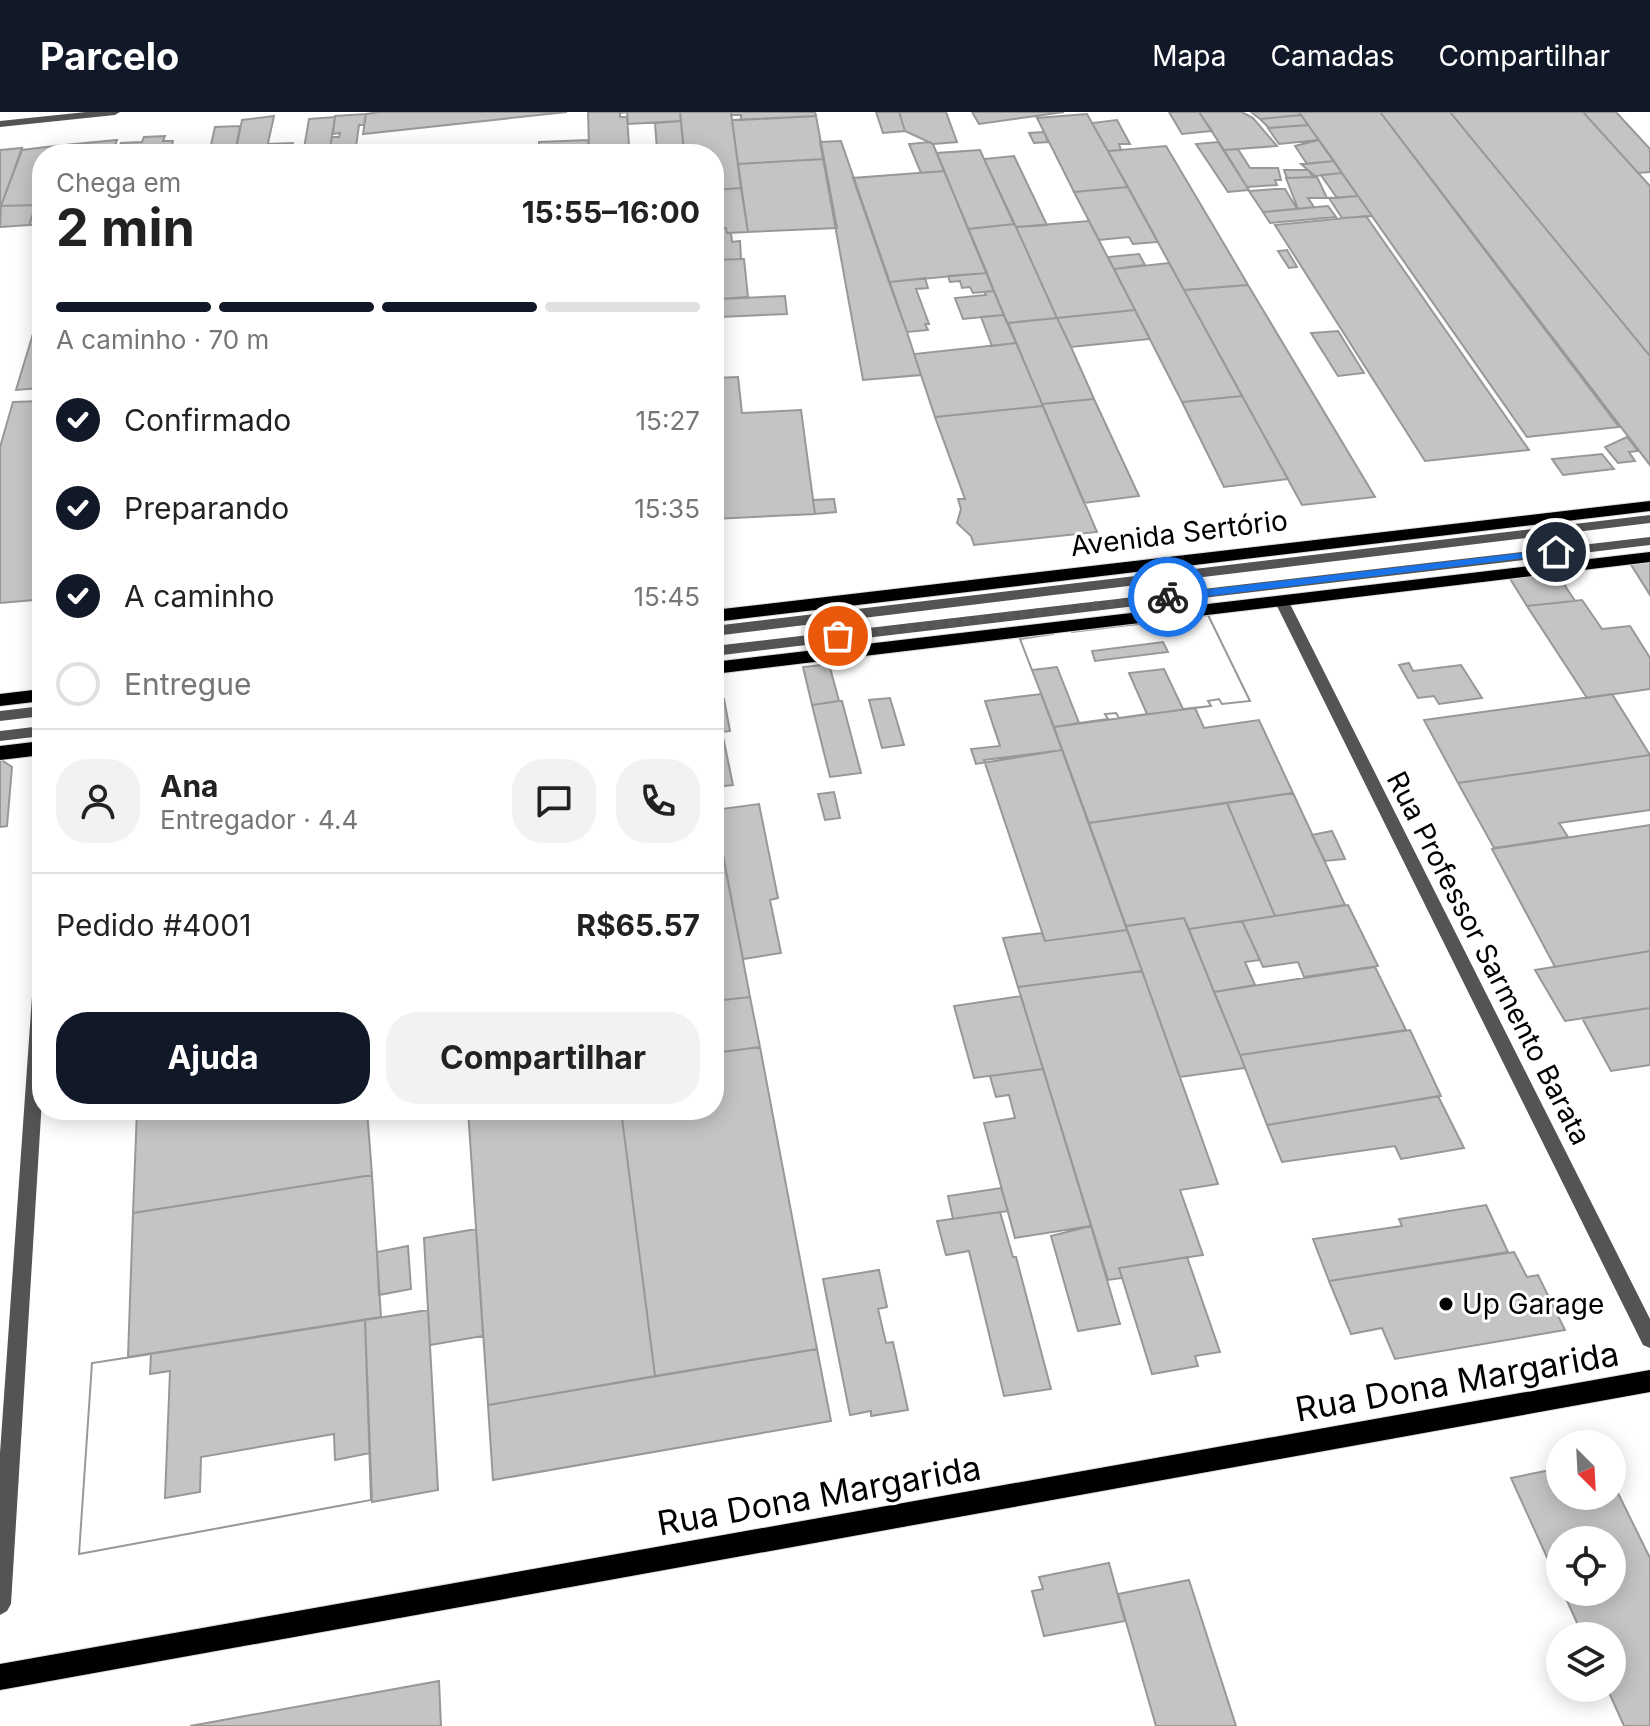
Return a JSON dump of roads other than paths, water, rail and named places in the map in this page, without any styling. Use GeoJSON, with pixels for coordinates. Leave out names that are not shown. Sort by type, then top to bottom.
{"type":"FeatureCollection","features":[{"type":"Feature","properties":{"kind":"main road","name":"Avenida Sertório"},"geometry":{"type":"LineString","coordinates":[[724,615],[1650,506]]}},
{"type":"Feature","properties":{"kind":"main road"},"geometry":{"type":"LineString","coordinates":[[724,667],[1277,592],[1650,557]]}},
{"type":"Feature","properties":{"kind":"main road"},"geometry":{"type":"LineString","coordinates":[[0,700],[32,696]]}},
{"type":"Feature","properties":{"kind":"main road"},"geometry":{"type":"LineString","coordinates":[[0,753],[32,749]]}},
{"type":"Feature","properties":{"kind":"main road","name":"Rua Dona Margarida"},"geometry":{"type":"LineString","coordinates":[[0,1677],[1650,1381]]}},
{"type":"Feature","properties":{"kind":"street"},"geometry":{"type":"LineString","coordinates":[[0,124],[115,112]]}},
{"type":"Feature","properties":{"kind":"street"},"geometry":{"type":"LineString","coordinates":[[724,630],[1650,519]]}},
{"type":"Feature","properties":{"kind":"street"},"geometry":{"type":"LineString","coordinates":[[724,650],[1277,592],[1650,541]]}},
{"type":"Feature","properties":{"kind":"street","name":"Rua Professor Sarmento Barata"},"geometry":{"type":"LineString","coordinates":[[1277,592],[1650,1339]]}},
{"type":"Feature","properties":{"kind":"street"},"geometry":{"type":"LineString","coordinates":[[0,716],[32,712]]}},
{"type":"Feature","properties":{"kind":"street"},"geometry":{"type":"LineString","coordinates":[[0,736],[32,732]]}},
{"type":"Feature","properties":{"kind":"street"},"geometry":{"type":"LineString","coordinates":[[0,1604],[32,1119]]}},
{"type":"Feature","properties":{"kind":"place","name":"Up Garage"},"geometry":{"type":"Point","coordinates":[1446,1304]}}]}
